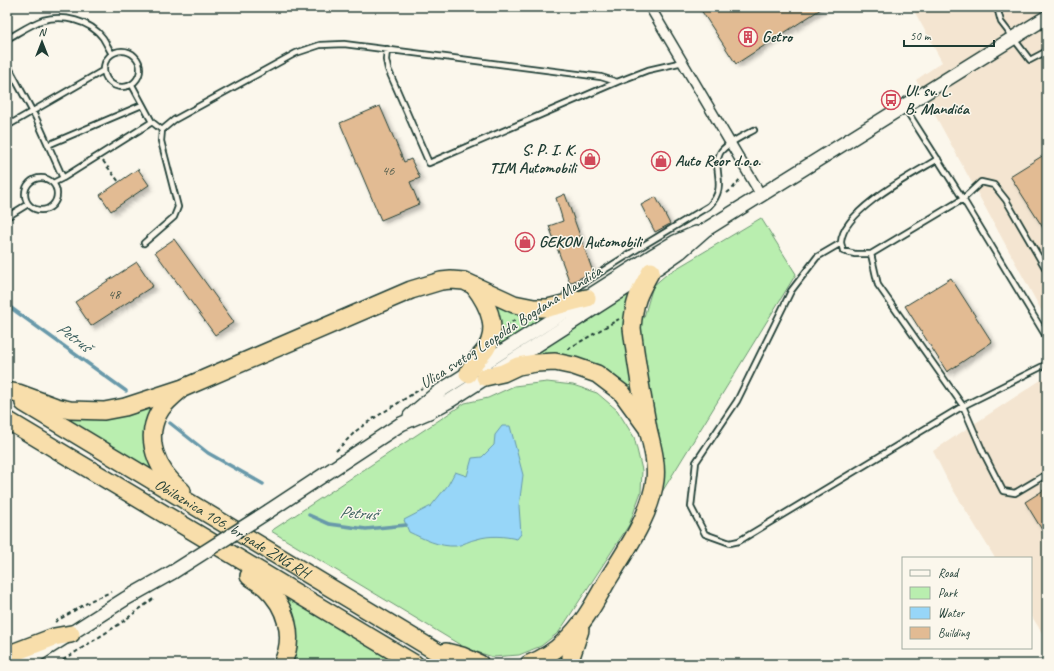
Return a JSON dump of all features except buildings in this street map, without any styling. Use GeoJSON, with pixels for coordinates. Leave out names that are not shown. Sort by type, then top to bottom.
{"type":"FeatureCollection","features":[{"type":"Feature","properties":{"kind":"highway"},"geometry":{"type":"LineString","coordinates":[[528,664],[538,661],[552,653],[565,642],[583,621],[634,536],[644,517],[651,496],[655,480],[654,452],[648,430],[632,328],[636,300],[651,271]]}},
{"type":"Feature","properties":{"kind":"highway"},"geometry":{"type":"LineString","coordinates":[[7,392],[18,393],[56,407],[87,411],[125,407],[182,388],[430,283],[451,280],[464,281],[514,304],[526,307],[548,308],[587,298]]}},
{"type":"Feature","properties":{"kind":"highway"},"geometry":{"type":"LineString","coordinates":[[468,374],[472,364],[487,347],[490,340],[492,320],[484,299],[474,285]]}},
{"type":"Feature","properties":{"kind":"highway"},"geometry":{"type":"LineString","coordinates":[[485,377],[503,373],[518,366],[536,363],[555,362],[574,366],[597,374],[622,393],[648,430]]}},
{"type":"Feature","properties":{"kind":"highway"},"geometry":{"type":"LineString","coordinates":[[182,388],[162,408],[156,418],[152,441],[154,454],[165,474],[172,483],[185,492],[206,513]]}},
{"type":"Feature","properties":{"kind":"highway","name":"Obilaznica 106. brigade ZNG RH"},"geometry":{"type":"LineString","coordinates":[[7,392],[457,664]]}},
{"type":"Feature","properties":{"kind":"highway","name":"Obilaznica 106. brigade ZNG RH"},"geometry":{"type":"LineString","coordinates":[[7,420],[415,664]]}},
{"type":"Feature","properties":{"kind":"highway"},"geometry":{"type":"LineString","coordinates":[[7,429],[32,435]]}},
{"type":"Feature","properties":{"kind":"highway"},"geometry":{"type":"LineString","coordinates":[[230,554],[241,570],[264,587],[277,600],[282,609],[288,623],[289,636],[288,648],[282,664]]}},
{"type":"Feature","properties":{"kind":"highway"},"geometry":{"type":"LineString","coordinates":[[571,664],[571,657],[583,621]]}},
{"type":"Feature","properties":{"kind":"highway"},"geometry":{"type":"LineString","coordinates":[[7,655],[54,637],[71,634]]}},
{"type":"Feature","properties":{"kind":"highway"},"geometry":{"type":"LineString","coordinates":[[434,650],[462,656],[480,664]]}},
{"type":"Feature","properties":{"kind":"main road","name":"Ulica svetog Leopolda Bogdana Mandića"},"geometry":{"type":"LineString","coordinates":[[401,424],[429,412],[451,400],[680,252],[706,230],[1047,17]]}},
{"type":"Feature","properties":{"kind":"main road","name":"Ulica svetog Leopolda Bogdana Mandića"},"geometry":{"type":"LineString","coordinates":[[23,664],[125,599],[173,572],[269,511],[401,424],[436,393],[675,242],[706,230]]}},
{"type":"Feature","properties":{"kind":"street"},"geometry":{"type":"LineString","coordinates":[[650,7],[761,195]]}},
{"type":"Feature","properties":{"kind":"lane"},"geometry":{"type":"LineString","coordinates":[[997,7],[1001,22],[1030,60],[1047,51]]}},
{"type":"Feature","properties":{"kind":"lane"},"geometry":{"type":"LineString","coordinates":[[7,39],[42,21],[54,18],[73,20],[89,25],[102,37],[112,54]]}},
{"type":"Feature","properties":{"kind":"lane"},"geometry":{"type":"LineString","coordinates":[[144,243],[174,217],[178,207],[161,142],[162,130],[174,120],[296,53],[320,45],[344,44],[601,77],[617,82]]}},
{"type":"Feature","properties":{"kind":"lane"},"geometry":{"type":"LineString","coordinates":[[387,49],[386,60],[388,70],[429,163],[617,82],[648,70],[683,62]]}},
{"type":"Feature","properties":{"kind":"lane"},"geometry":{"type":"LineString","coordinates":[[123,51],[134,55],[138,60],[141,71],[136,82],[132,85],[126,88],[119,88],[114,86],[105,76],[104,64],[112,54],[123,51]]}},
{"type":"Feature","properties":{"kind":"lane"},"geometry":{"type":"LineString","coordinates":[[7,64],[32,111],[62,178]]}},
{"type":"Feature","properties":{"kind":"lane"},"geometry":{"type":"LineString","coordinates":[[7,126],[104,70]]}},
{"type":"Feature","properties":{"kind":"lane"},"geometry":{"type":"LineString","coordinates":[[132,85],[152,122],[162,130]]}},
{"type":"Feature","properties":{"kind":"lane"},"geometry":{"type":"LineString","coordinates":[[48,145],[142,105]]}},
{"type":"Feature","properties":{"kind":"lane"},"geometry":{"type":"LineString","coordinates":[[904,106],[938,158],[1047,338]]}},
{"type":"Feature","properties":{"kind":"lane"},"geometry":{"type":"LineString","coordinates":[[52,183],[152,122]]}},
{"type":"Feature","properties":{"kind":"lane"},"geometry":{"type":"LineString","coordinates":[[566,294],[709,206],[716,200],[719,185],[718,158],[723,149],[754,130]]}},
{"type":"Feature","properties":{"kind":"lane"},"geometry":{"type":"LineString","coordinates":[[938,158],[880,195],[860,211],[845,229],[841,242],[843,251],[855,254],[871,254],[963,199],[981,182],[994,185],[1006,200],[1047,271]]}},
{"type":"Feature","properties":{"kind":"lane"},"geometry":{"type":"LineString","coordinates":[[43,178],[56,187],[57,198],[51,207],[42,211],[36,210],[28,204],[25,199],[26,189],[33,180],[43,178]]}},
{"type":"Feature","properties":{"kind":"lane"},"geometry":{"type":"LineString","coordinates":[[7,217],[28,204]]}},
{"type":"Feature","properties":{"kind":"lane"},"geometry":{"type":"LineString","coordinates":[[841,242],[817,257],[791,291],[738,400],[696,462],[690,507],[706,534],[730,543],[739,541],[963,406],[1047,364]]}},
{"type":"Feature","properties":{"kind":"lane"},"geometry":{"type":"LineString","coordinates":[[871,254],[878,285],[963,406],[983,452],[1003,491],[1015,492],[1047,474]]}},
{"type":"Feature","properties":{"kind":"path"},"geometry":{"type":"LineString","coordinates":[[99,155],[119,182]]}},
{"type":"Feature","properties":{"kind":"path"},"geometry":{"type":"LineString","coordinates":[[716,200],[733,188],[742,176],[762,162]]}},
{"type":"Feature","properties":{"kind":"path"},"geometry":{"type":"LineString","coordinates":[[491,329],[502,329],[522,315],[526,307]]}},
{"type":"Feature","properties":{"kind":"path"},"geometry":{"type":"LineString","coordinates":[[332,454],[356,431],[368,422],[428,384]]}},
{"type":"Feature","properties":{"kind":"path"},"geometry":{"type":"LineString","coordinates":[[54,622],[92,600],[115,590]]}},
{"type":"Feature","properties":{"kind":"path"},"geometry":{"type":"LineString","coordinates":[[56,664],[121,623],[155,597]]}},
{"type":"Feature","properties":{"kind":"shaded area"},"geometry":{"type":"Polygon","coordinates":[[[912,7],[1047,7],[1047,321],[916,80],[942,62],[912,7]]]}},
{"type":"Feature","properties":{"kind":"shaded area"},"geometry":{"type":"Polygon","coordinates":[[[1047,376],[1047,641],[1032,617],[1032,557],[994,557],[949,483],[933,451],[1047,376]]]}},
{"type":"Feature","properties":{"kind":"green space"},"geometry":{"type":"Polygon","coordinates":[[[761,218],[796,274],[657,500],[662,471],[659,439],[650,400],[641,346],[639,317],[644,317],[653,286],[667,274],[761,218]]]}},
{"type":"Feature","properties":{"kind":"green space"},"geometry":{"type":"Polygon","coordinates":[[[631,289],[626,311],[640,401],[624,386],[528,356],[631,289]]]}},
{"type":"Feature","properties":{"kind":"green space"},"geometry":{"type":"Polygon","coordinates":[[[494,299],[553,313],[491,356],[494,299]]]}},
{"type":"Feature","properties":{"kind":"green space"},"geometry":{"type":"Polygon","coordinates":[[[547,382],[573,385],[597,393],[617,410],[634,437],[642,470],[641,492],[629,525],[559,632],[541,646],[519,655],[493,657],[467,649],[271,531],[465,403],[488,398],[514,386],[547,382]]]}},
{"type":"Feature","properties":{"kind":"green space"},"geometry":{"type":"Polygon","coordinates":[[[155,405],[148,416],[144,428],[143,440],[149,463],[155,473],[52,410],[155,405]]]}},
{"type":"Feature","properties":{"kind":"green space"},"geometry":{"type":"Polygon","coordinates":[[[278,590],[403,664],[363,661],[334,664],[289,664],[278,590]]]}},
{"type":"Feature","properties":{"kind":"green space"},"geometry":{"type":"Polygon","coordinates":[[[567,653],[563,664],[545,664],[555,658],[567,653]]]}},
{"type":"Feature","properties":{"kind":"water"},"geometry":{"type":"Polygon","coordinates":[[[502,426],[510,426],[523,475],[519,506],[521,534],[517,539],[492,536],[456,546],[450,546],[432,542],[409,532],[404,520],[431,506],[448,485],[455,472],[467,476],[472,458],[482,457],[494,445],[495,435],[502,426]]]}},
{"type":"Feature","properties":{"kind":"waterway","name":"Petruš"},"geometry":{"type":"LineString","coordinates":[[7,305],[126,391]]}},
{"type":"Feature","properties":{"kind":"waterway","name":"Petruš"},"geometry":{"type":"LineString","coordinates":[[170,423],[208,453],[263,484]]}},
{"type":"Feature","properties":{"kind":"waterway","name":"Petruš"},"geometry":{"type":"LineString","coordinates":[[309,515],[329,524],[366,529],[406,525]]}},
{"type":"Feature","properties":{"kind":"place","name":"Getro"},"geometry":{"type":"Point","coordinates":[748,37]}},
{"type":"Feature","properties":{"kind":"place","name":"Ul. sv. L. B. Mandića"},"geometry":{"type":"Point","coordinates":[891,100]}},
{"type":"Feature","properties":{"kind":"place","name":"S. P. I. K. TIM Automobili"},"geometry":{"type":"Point","coordinates":[590,159]}},
{"type":"Feature","properties":{"kind":"place","name":"Auto Reor d.o.o."},"geometry":{"type":"Point","coordinates":[661,161]}},
{"type":"Feature","properties":{"kind":"place","name":"GEKON Automobili"},"geometry":{"type":"Point","coordinates":[525,242]}}]}
